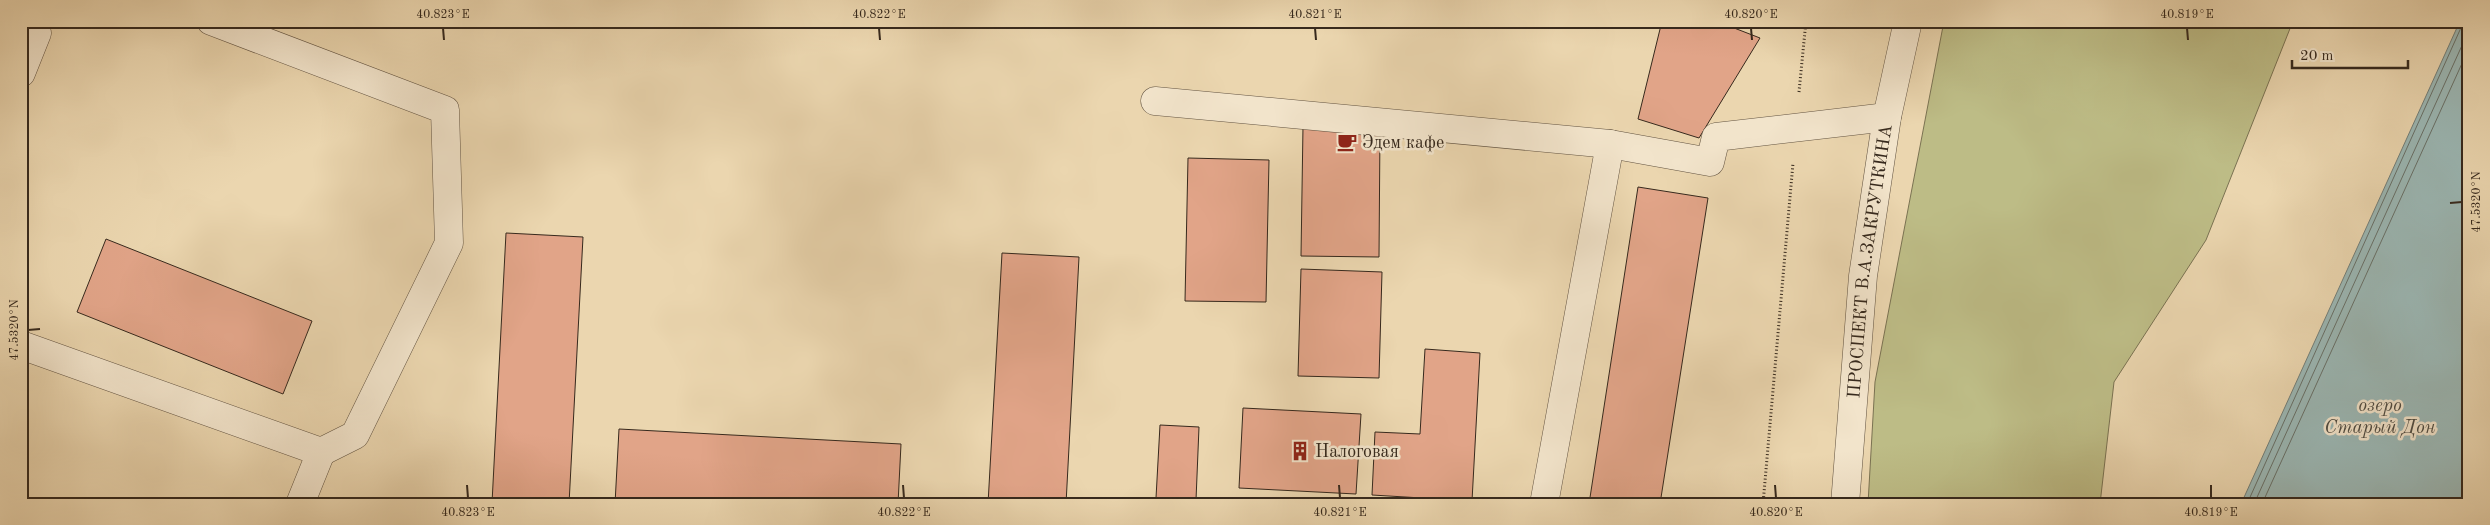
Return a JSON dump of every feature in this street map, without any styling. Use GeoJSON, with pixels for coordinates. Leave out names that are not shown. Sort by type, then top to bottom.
{"type":"FeatureCollection","features":[{"type":"Feature","properties":{"kind":"street"},"geometry":{"type":"LineString","coordinates":[[211,21],[445,110],[449,243],[356,435],[321,452],[300,504]]}},
{"type":"Feature","properties":{"kind":"street","name":"ПРОСПЕКТ В.А.ЗАКРУТКИНА"},"geometry":{"type":"LineString","coordinates":[[1845,504],[1863,276],[1887,117],[1908,21]]}},
{"type":"Feature","properties":{"kind":"street"},"geometry":{"type":"LineString","coordinates":[[21,27],[37,33],[21,73]]}},
{"type":"Feature","properties":{"kind":"street"},"geometry":{"type":"LineString","coordinates":[[1155,101],[1610,144],[1710,162],[1716,137],[1887,117]]}},
{"type":"Feature","properties":{"kind":"street"},"geometry":{"type":"LineString","coordinates":[[1544,504],[1610,144]]}},
{"type":"Feature","properties":{"kind":"street"},"geometry":{"type":"LineString","coordinates":[[21,345],[321,452]]}},
{"type":"Feature","properties":{"kind":"path"},"geometry":{"type":"LineString","coordinates":[[1763,504],[1806,21]]}},
{"type":"Feature","properties":{"kind":"shaded area"},"geometry":{"type":"Polygon","coordinates":[[[1944,21],[2293,21],[2206,240],[2114,382],[2100,504],[1868,504],[1875,382],[1944,21]]]}},
{"type":"Feature","properties":{"kind":"water","name":"озеро Старый Дон"},"geometry":{"type":"Polygon","coordinates":[[[2460,21],[2469,21],[2469,504],[2241,504],[2460,21]]]}},
{"type":"Feature","properties":{"kind":"building"},"geometry":{"type":"Polygon","coordinates":[[[1662,21],[1716,21],[1760,38],[1699,138],[1638,119],[1662,21]]]}},
{"type":"Feature","properties":{"kind":"building"},"geometry":{"type":"Polygon","coordinates":[[[1303,126],[1380,128],[1379,257],[1301,256],[1303,126]]]}},
{"type":"Feature","properties":{"kind":"building"},"geometry":{"type":"Polygon","coordinates":[[[1188,158],[1269,160],[1266,302],[1185,301],[1188,158]]]}},
{"type":"Feature","properties":{"kind":"building"},"geometry":{"type":"Polygon","coordinates":[[[1638,187],[1708,198],[1660,504],[1589,504],[1638,187]]]}},
{"type":"Feature","properties":{"kind":"building"},"geometry":{"type":"Polygon","coordinates":[[[506,233],[583,237],[569,504],[492,503],[506,233]]]}},
{"type":"Feature","properties":{"kind":"building"},"geometry":{"type":"Polygon","coordinates":[[[106,239],[312,321],[283,394],[77,312],[106,239]]]}},
{"type":"Feature","properties":{"kind":"building"},"geometry":{"type":"Polygon","coordinates":[[[1002,253],[1079,257],[1066,504],[988,504],[1002,253]]]}},
{"type":"Feature","properties":{"kind":"building"},"geometry":{"type":"Polygon","coordinates":[[[1301,269],[1382,272],[1379,378],[1298,376],[1301,269]]]}},
{"type":"Feature","properties":{"kind":"building"},"geometry":{"type":"Polygon","coordinates":[[[1425,349],[1480,353],[1472,501],[1372,495],[1375,432],[1420,434],[1425,349]]]}},
{"type":"Feature","properties":{"kind":"building","name":"Налоговая"},"geometry":{"type":"Polygon","coordinates":[[[1243,408],[1361,414],[1356,494],[1239,488],[1243,408]]]}},
{"type":"Feature","properties":{"kind":"building"},"geometry":{"type":"Polygon","coordinates":[[[1160,425],[1199,427],[1196,500],[1156,498],[1160,425]]]}},
{"type":"Feature","properties":{"kind":"building"},"geometry":{"type":"Polygon","coordinates":[[[619,429],[901,444],[898,504],[615,504],[619,429]]]}},
{"type":"Feature","properties":{"kind":"place","name":"Эдем кафе"},"geometry":{"type":"Point","coordinates":[1347,142]}},
{"type":"Feature","properties":{"kind":"place","name":"Налоговая"},"geometry":{"type":"Point","coordinates":[1300,451]}}]}
